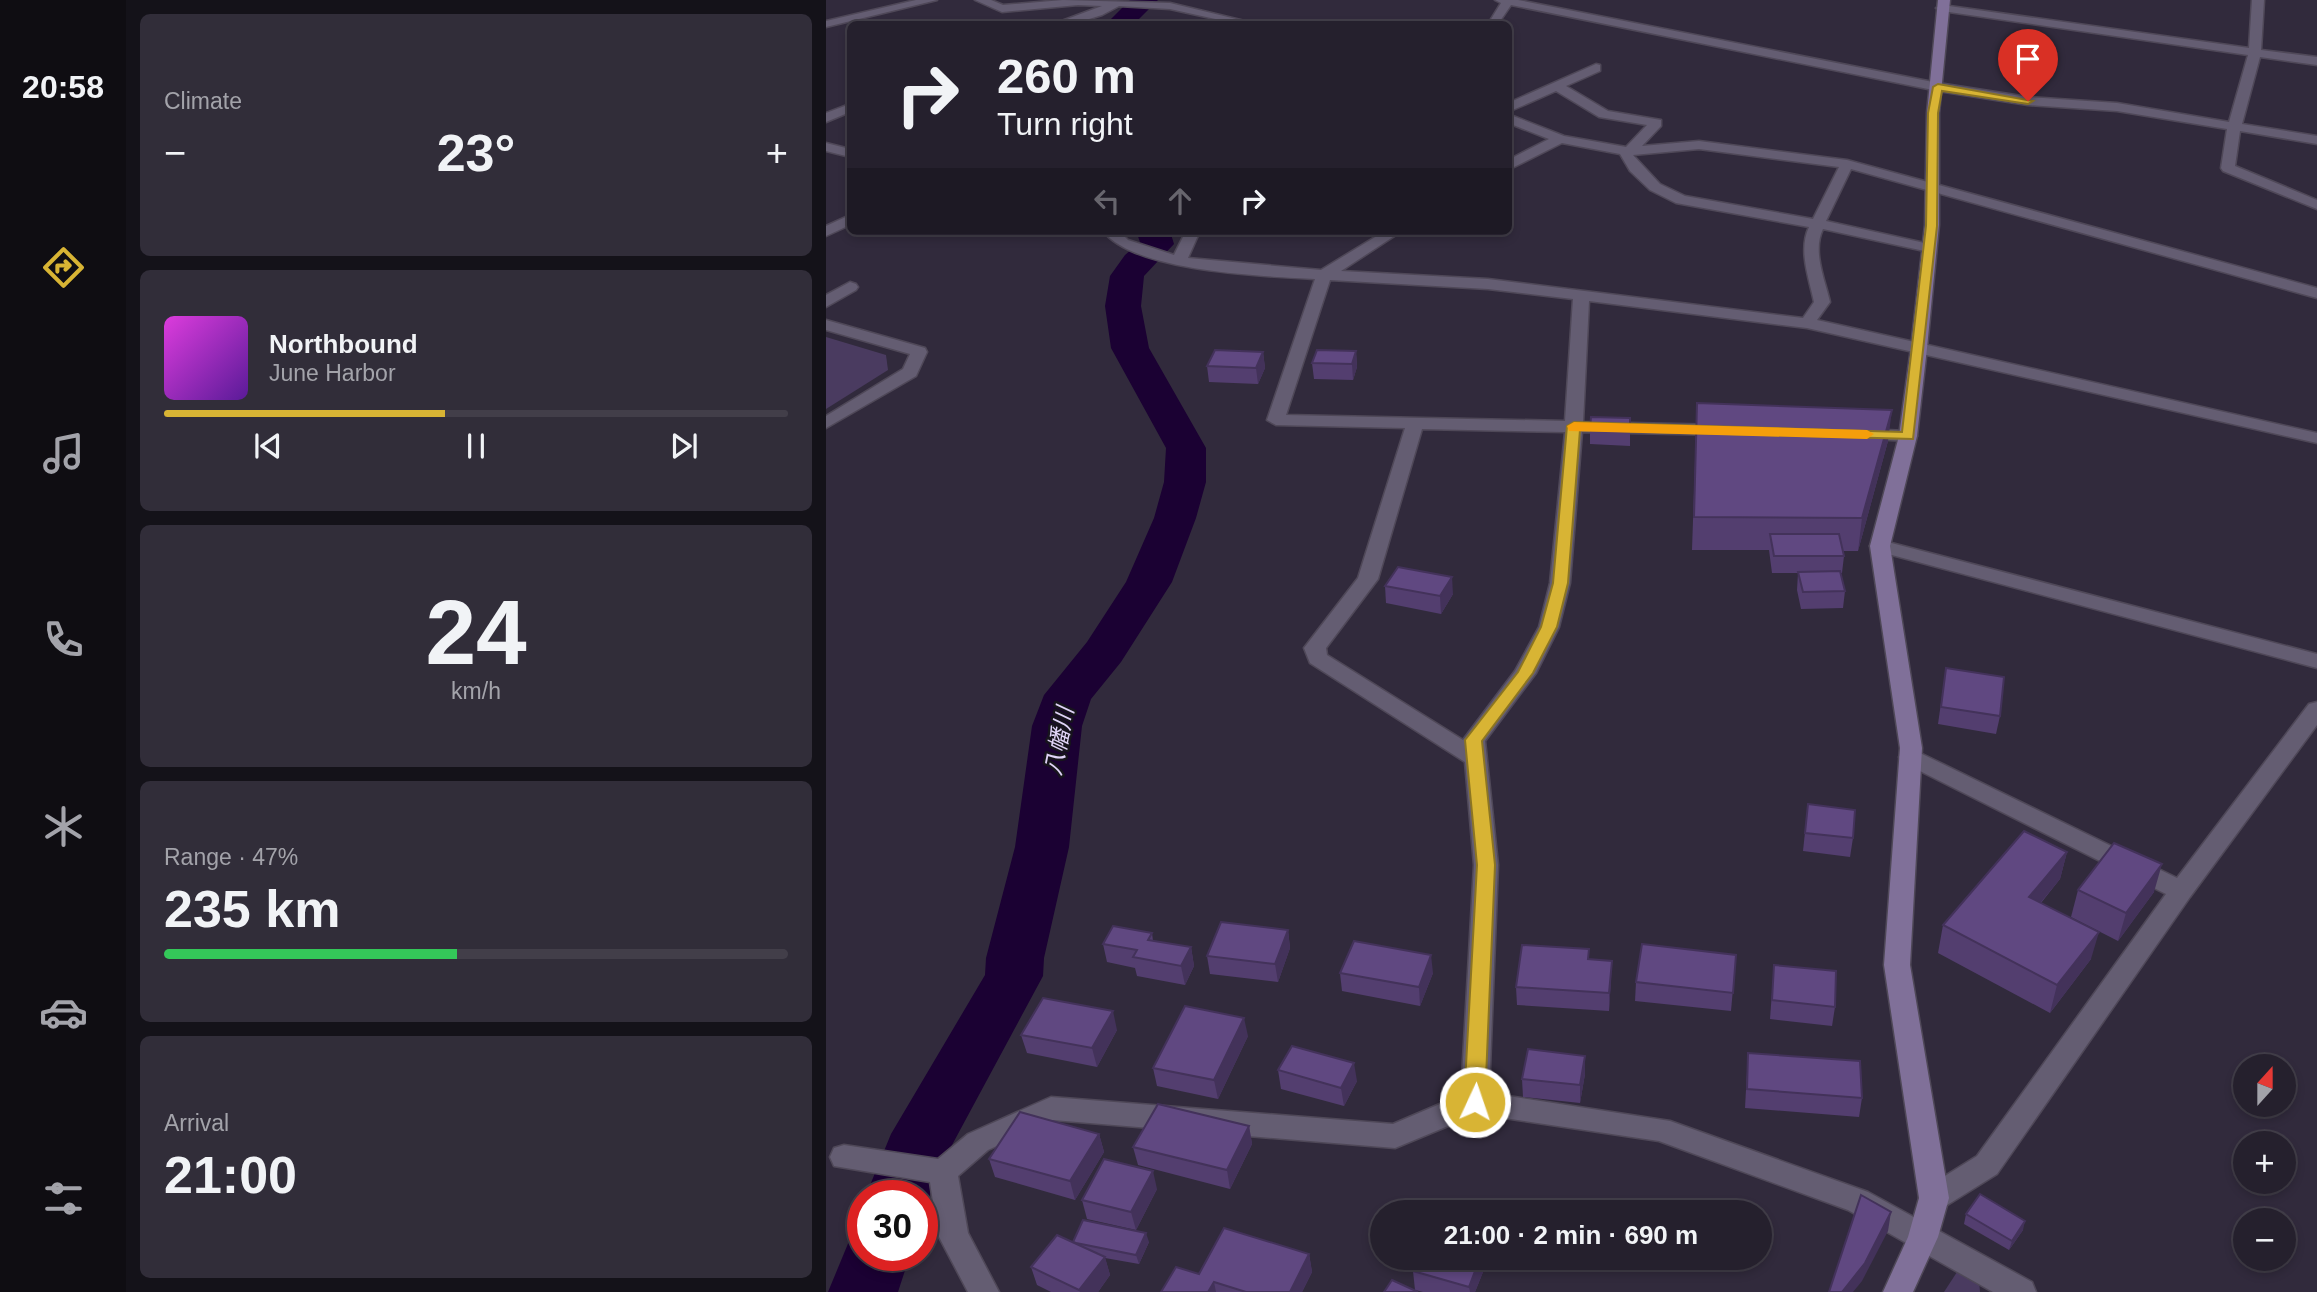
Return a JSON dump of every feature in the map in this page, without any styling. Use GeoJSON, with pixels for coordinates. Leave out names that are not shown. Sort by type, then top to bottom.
{"type":"FeatureCollection","features":[{"type":"Feature","properties":{"kind":"street"},"geometry":{"type":"LineString","coordinates":[[826,24],[931,0]]}},
{"type":"Feature","properties":{"kind":"street"},"geometry":{"type":"LineString","coordinates":[[981,0],[1002,9],[1078,2],[1151,6],[1173,3],[1240,21]]}},
{"type":"Feature","properties":{"kind":"street"},"geometry":{"type":"LineString","coordinates":[[1495,21],[1506,0],[1938,87],[2028,101],[2117,107],[2317,140]]}},
{"type":"Feature","properties":{"kind":"street"},"geometry":{"type":"LineString","coordinates":[[2258,0],[2256,53],[2234,128],[2228,168],[2317,205]]}},
{"type":"Feature","properties":{"kind":"street"},"geometry":{"type":"LineString","coordinates":[[1073,21],[1122,3]]}},
{"type":"Feature","properties":{"kind":"street"},"geometry":{"type":"LineString","coordinates":[[1898,1292],[1923,1237],[1934,1198],[1897,965],[1910,757],[1909,735],[1880,546],[1908,436],[1919,348],[1929,248],[1933,187],[1933,113],[1938,87],[1943,4],[2317,61]]}},
{"type":"Feature","properties":{"kind":"street"},"geometry":{"type":"LineString","coordinates":[[855,18],[869,21]]}},
{"type":"Feature","properties":{"kind":"street"},"geometry":{"type":"LineString","coordinates":[[1512,106],[1596,68]]}},
{"type":"Feature","properties":{"kind":"street"},"geometry":{"type":"LineString","coordinates":[[1557,86],[1604,114],[1656,123],[1626,155],[1655,187],[1681,200],[1819,224],[1929,248]]}},
{"type":"Feature","properties":{"kind":"street"},"geometry":{"type":"LineString","coordinates":[[826,118],[847,109]]}},
{"type":"Feature","properties":{"kind":"street"},"geometry":{"type":"LineString","coordinates":[[1512,120],[1560,139],[1630,151],[1699,145],[1847,164],[2317,293]]}},
{"type":"Feature","properties":{"kind":"street"},"geometry":{"type":"LineString","coordinates":[[1512,164],[1560,139]]}},
{"type":"Feature","properties":{"kind":"street"},"geometry":{"type":"LineString","coordinates":[[826,147],[847,152]]}},
{"type":"Feature","properties":{"kind":"street"},"geometry":{"type":"LineString","coordinates":[[1807,323],[1822,302],[1811,254],[1812,236],[1847,164]]}},
{"type":"Feature","properties":{"kind":"street"},"geometry":{"type":"LineString","coordinates":[[826,232],[847,221]]}},
{"type":"Feature","properties":{"kind":"street"},"geometry":{"type":"LineString","coordinates":[[1114,235],[1123,243],[1179,262],[1324,275],[1488,284],[1807,323],[2317,438]]}},
{"type":"Feature","properties":{"kind":"street"},"geometry":{"type":"LineString","coordinates":[[1179,262],[1191,235]]}},
{"type":"Feature","properties":{"kind":"street"},"geometry":{"type":"LineString","coordinates":[[1389,235],[1324,275],[1276,419],[1741,431]]}},
{"type":"Feature","properties":{"kind":"street"},"geometry":{"type":"LineString","coordinates":[[826,302],[850,287]]}},
{"type":"Feature","properties":{"kind":"street"},"geometry":{"type":"LineString","coordinates":[[1475,1102],[1486,865],[1474,740],[1525,673],[1549,627],[1560,583],[1574,426],[1581,297]]}},
{"type":"Feature","properties":{"kind":"street"},"geometry":{"type":"LineString","coordinates":[[826,325],[919,352],[910,372],[826,423]]}},
{"type":"Feature","properties":{"kind":"street"},"geometry":{"type":"LineString","coordinates":[[1415,424],[1368,579],[1315,648],[1317,658],[1475,759]]}},
{"type":"Feature","properties":{"kind":"street"},"geometry":{"type":"LineString","coordinates":[[1839,434],[1908,436]]}},
{"type":"Feature","properties":{"kind":"street"},"geometry":{"type":"LineString","coordinates":[[1880,546],[2317,661]]}},
{"type":"Feature","properties":{"kind":"street"},"geometry":{"type":"LineString","coordinates":[[1934,1198],[1987,1165],[2181,891],[2317,709]]}},
{"type":"Feature","properties":{"kind":"street"},"geometry":{"type":"LineString","coordinates":[[1910,757],[2181,891]]}},
{"type":"Feature","properties":{"kind":"street"},"geometry":{"type":"LineString","coordinates":[[844,1157],[935,1171],[978,1142],[1051,1108],[1395,1136],[1475,1102],[1660,1129],[1858,1201],[2021,1292]]}},
{"type":"Feature","properties":{"kind":"street"},"geometry":{"type":"LineString","coordinates":[[935,1171],[953,1235],[984,1292]]}},
{"type":"Feature","properties":{"kind":"shaded area"},"geometry":{"type":"Polygon","coordinates":[[[826,337],[886,355],[888,370],[826,409],[826,337]]]}},
{"type":"Feature","properties":{"kind":"shaded area"},"geometry":{"type":"Polygon","coordinates":[[[1959,1269],[1979,1281],[1980,1292],[1944,1292],[1959,1269]]]}},
{"type":"Feature","properties":{"kind":"building"},"geometry":{"type":"Polygon","coordinates":[[[1215,350],[1263,352],[1256,368],[1207,366],[1215,350]]]}},
{"type":"Feature","properties":{"kind":"building"},"geometry":{"type":"Polygon","coordinates":[[[1317,350],[1356,351],[1352,364],[1312,363],[1317,350]]]}},
{"type":"Feature","properties":{"kind":"building"},"geometry":{"type":"Polygon","coordinates":[[[1697,403],[1892,410],[1862,518],[1694,517],[1697,403]]]}},
{"type":"Feature","properties":{"kind":"building"},"geometry":{"type":"Polygon","coordinates":[[[1591,417],[1630,418],[1630,429],[1590,428],[1591,417]]]}},
{"type":"Feature","properties":{"kind":"building"},"geometry":{"type":"Polygon","coordinates":[[[1770,534],[1839,534],[1844,556],[1774,556],[1770,534]]]}},
{"type":"Feature","properties":{"kind":"building"},"geometry":{"type":"Polygon","coordinates":[[[1398,567],[1452,577],[1440,596],[1385,586],[1398,567]]]}},
{"type":"Feature","properties":{"kind":"building"},"geometry":{"type":"Polygon","coordinates":[[[1840,571],[1845,591],[1803,592],[1798,572],[1840,571]]]}},
{"type":"Feature","properties":{"kind":"building"},"geometry":{"type":"Polygon","coordinates":[[[1946,668],[2004,677],[2000,716],[1941,707],[1946,668]]]}},
{"type":"Feature","properties":{"kind":"building"},"geometry":{"type":"Polygon","coordinates":[[[1808,804],[1855,810],[1853,838],[1805,833],[1808,804]]]}},
{"type":"Feature","properties":{"kind":"building"},"geometry":{"type":"Polygon","coordinates":[[[2024,831],[2067,852],[2029,897],[2099,932],[2057,985],[1943,925],[2024,831]]]}},
{"type":"Feature","properties":{"kind":"building"},"geometry":{"type":"Polygon","coordinates":[[[2114,843],[2162,864],[2126,913],[2078,890],[2114,843]]]}},
{"type":"Feature","properties":{"kind":"building"},"geometry":{"type":"Polygon","coordinates":[[[1221,922],[1288,930],[1275,964],[1207,956],[1221,922]]]}},
{"type":"Feature","properties":{"kind":"building"},"geometry":{"type":"Polygon","coordinates":[[[1113,926],[1152,933],[1148,940],[1191,947],[1181,966],[1133,957],[1137,950],[1103,944],[1113,926]]]}},
{"type":"Feature","properties":{"kind":"building"},"geometry":{"type":"Polygon","coordinates":[[[1354,941],[1431,955],[1419,987],[1340,973],[1354,941]]]}},
{"type":"Feature","properties":{"kind":"building"},"geometry":{"type":"Polygon","coordinates":[[[1642,944],[1736,955],[1733,993],[1636,982],[1642,944]]]}},
{"type":"Feature","properties":{"kind":"building"},"geometry":{"type":"Polygon","coordinates":[[[1522,945],[1589,949],[1588,959],[1612,961],[1609,993],[1516,987],[1522,945]]]}},
{"type":"Feature","properties":{"kind":"building"},"geometry":{"type":"Polygon","coordinates":[[[1774,965],[1836,971],[1835,1007],[1772,1000],[1774,965]]]}},
{"type":"Feature","properties":{"kind":"building"},"geometry":{"type":"Polygon","coordinates":[[[1043,998],[1113,1011],[1092,1048],[1021,1035],[1043,998]]]}},
{"type":"Feature","properties":{"kind":"building"},"geometry":{"type":"Polygon","coordinates":[[[1185,1006],[1244,1018],[1214,1080],[1153,1068],[1185,1006]]]}},
{"type":"Feature","properties":{"kind":"building"},"geometry":{"type":"Polygon","coordinates":[[[1292,1046],[1354,1063],[1341,1088],[1278,1070],[1292,1046]]]}},
{"type":"Feature","properties":{"kind":"building"},"geometry":{"type":"Polygon","coordinates":[[[1528,1049],[1585,1056],[1580,1085],[1522,1079],[1528,1049]]]}},
{"type":"Feature","properties":{"kind":"building"},"geometry":{"type":"Polygon","coordinates":[[[1748,1053],[1860,1061],[1862,1098],[1747,1089],[1748,1053]]]}},
{"type":"Feature","properties":{"kind":"building"},"geometry":{"type":"Polygon","coordinates":[[[1158,1104],[1249,1126],[1227,1170],[1133,1147],[1158,1104]]]}},
{"type":"Feature","properties":{"kind":"building"},"geometry":{"type":"Polygon","coordinates":[[[1020,1112],[1099,1134],[1070,1181],[989,1159],[1020,1112]]]}},
{"type":"Feature","properties":{"kind":"building"},"geometry":{"type":"Polygon","coordinates":[[[1104,1159],[1153,1171],[1131,1212],[1082,1200],[1104,1159]]]}},
{"type":"Feature","properties":{"kind":"building"},"geometry":{"type":"Polygon","coordinates":[[[1980,1194],[2025,1221],[2012,1241],[1966,1214],[1980,1194]]]}},
{"type":"Feature","properties":{"kind":"building"},"geometry":{"type":"Polygon","coordinates":[[[1861,1195],[1891,1212],[1865,1263],[1842,1292],[1829,1292],[1861,1195]]]}},
{"type":"Feature","properties":{"kind":"building"},"geometry":{"type":"Polygon","coordinates":[[[1083,1220],[1146,1233],[1136,1255],[1073,1242],[1083,1220]]]}},
{"type":"Feature","properties":{"kind":"building"},"geometry":{"type":"Polygon","coordinates":[[[1224,1228],[1309,1254],[1290,1292],[1246,1292],[1214,1282],[1208,1292],[1161,1292],[1176,1267],[1199,1274],[1224,1228]]]}},
{"type":"Feature","properties":{"kind":"building"},"geometry":{"type":"Polygon","coordinates":[[[1057,1235],[1105,1257],[1079,1290],[1031,1267],[1057,1235]]]}},
{"type":"Feature","properties":{"kind":"building"},"geometry":{"type":"Polygon","coordinates":[[[1413,1270],[1475,1270],[1469,1287],[1413,1270]]]}},
{"type":"Feature","properties":{"kind":"building"},"geometry":{"type":"Polygon","coordinates":[[[1392,1280],[1418,1292],[1384,1292],[1392,1280]]]}},
{"type":"Feature","properties":{"kind":"waterway","name":"八幡川"},"geometry":{"type":"LineString","coordinates":[[1122,21],[1145,0]]}},
{"type":"Feature","properties":{"kind":"waterway","name":"八幡川"},"geometry":{"type":"LineString","coordinates":[[904,1180],[914,1153],[1014,976],[1015,958],[1042,847],[1057,726],[1068,695],[1104,652],[1149,582],[1175,518],[1185,482],[1186,448],[1130,348],[1123,306],[1127,276],[1137,262],[1157,244],[1154,235]]}},
{"type":"Feature","properties":{"kind":"waterway","name":"八幡川"},"geometry":{"type":"LineString","coordinates":[[863,1292],[870,1271]]}},
{"type":"Feature","properties":{"kind":"slow traffic"},"geometry":{"type":"LineString","coordinates":[[1574,428],[1867,434]]}},
{"type":"Feature","properties":{"kind":"route"},"geometry":{"type":"LineString","coordinates":[[1475,1102],[1486,865],[1474,740],[1525,673],[1549,627],[1560,583],[1574,426],[1908,436],[1932,226],[1933,113],[1938,87],[2028,101]]}}]}
